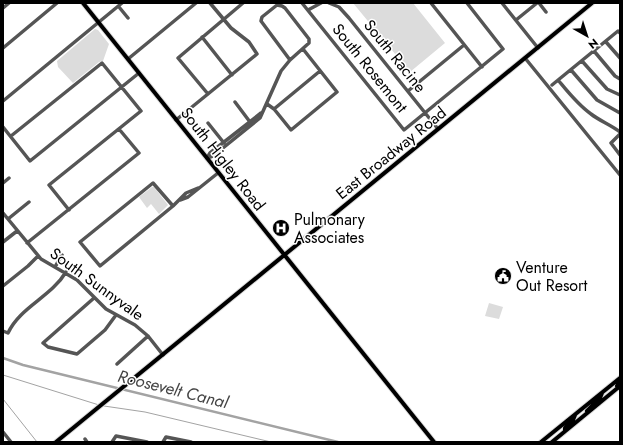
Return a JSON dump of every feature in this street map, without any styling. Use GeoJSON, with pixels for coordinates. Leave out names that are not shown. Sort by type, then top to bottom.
{"type":"FeatureCollection","features":[{"type":"Feature","properties":{"kind":"main road","name":"South Higley Road"},"geometry":{"type":"LineString","coordinates":[[84,3],[284,256],[434,442]]}},
{"type":"Feature","properties":{"kind":"main road","name":"East Broadway Road"},"geometry":{"type":"LineString","coordinates":[[56,442],[592,3]]}},
{"type":"Feature","properties":{"kind":"main road"},"geometry":{"type":"LineString","coordinates":[[541,442],[620,378]]}},
{"type":"Feature","properties":{"kind":"main road"},"geometry":{"type":"LineString","coordinates":[[552,442],[619,387],[617,386],[620,382]]}},
{"type":"Feature","properties":{"kind":"main road"},"geometry":{"type":"LineString","coordinates":[[583,416],[600,398],[602,393]]}},
{"type":"Feature","properties":{"kind":"main road"},"geometry":{"type":"LineString","coordinates":[[565,431],[565,428],[573,420],[576,414]]}},
{"type":"Feature","properties":{"kind":"street"},"geometry":{"type":"LineString","coordinates":[[3,8],[9,3]]}},
{"type":"Feature","properties":{"kind":"street"},"geometry":{"type":"LineString","coordinates":[[3,48],[57,3]]}},
{"type":"Feature","properties":{"kind":"street"},"geometry":{"type":"LineString","coordinates":[[3,101],[122,3]]}},
{"type":"Feature","properties":{"kind":"street"},"geometry":{"type":"LineString","coordinates":[[128,58],[196,3]]}},
{"type":"Feature","properties":{"kind":"street"},"geometry":{"type":"LineString","coordinates":[[176,120],[257,54],[248,42],[210,3]]}},
{"type":"Feature","properties":{"kind":"street"},"geometry":{"type":"LineString","coordinates":[[208,94],[178,58],[243,3]]}},
{"type":"Feature","properties":{"kind":"street","name":"South Rosemont"},"geometry":{"type":"LineString","coordinates":[[302,3],[404,130],[425,113]]}},
{"type":"Feature","properties":{"kind":"street"},"geometry":{"type":"LineString","coordinates":[[308,10],[321,3]]}},
{"type":"Feature","properties":{"kind":"street","name":"South Racine"},"geometry":{"type":"LineString","coordinates":[[329,3],[339,7],[350,18],[438,129]]}},
{"type":"Feature","properties":{"kind":"street"},"geometry":{"type":"LineString","coordinates":[[431,3],[482,67]]}},
{"type":"Feature","properties":{"kind":"street"},"geometry":{"type":"LineString","coordinates":[[425,113],[503,49],[467,3]]}},
{"type":"Feature","properties":{"kind":"street"},"geometry":{"type":"LineString","coordinates":[[502,3],[538,48]]}},
{"type":"Feature","properties":{"kind":"street"},"geometry":{"type":"LineString","coordinates":[[516,20],[538,3],[546,12]]}},
{"type":"Feature","properties":{"kind":"street"},"geometry":{"type":"LineString","coordinates":[[207,158],[251,122],[260,118],[281,71],[290,60],[308,45],[309,39],[282,6],[274,7],[262,17],[261,23],[290,60]]}},
{"type":"Feature","properties":{"kind":"street"},"geometry":{"type":"LineString","coordinates":[[119,7],[128,18]]}},
{"type":"Feature","properties":{"kind":"street"},"geometry":{"type":"LineString","coordinates":[[552,85],[619,32]]}},
{"type":"Feature","properties":{"kind":"street"},"geometry":{"type":"LineString","coordinates":[[202,37],[232,74]]}},
{"type":"Feature","properties":{"kind":"street"},"geometry":{"type":"LineString","coordinates":[[606,42],[620,58]]}},
{"type":"Feature","properties":{"kind":"street"},"geometry":{"type":"LineString","coordinates":[[408,91],[464,45]]}},
{"type":"Feature","properties":{"kind":"street"},"geometry":{"type":"LineString","coordinates":[[267,104],[274,109],[291,130],[337,92],[303,49]]}},
{"type":"Feature","properties":{"kind":"street"},"geometry":{"type":"LineString","coordinates":[[594,51],[615,76],[620,79]]}},
{"type":"Feature","properties":{"kind":"street"},"geometry":{"type":"LineString","coordinates":[[525,58],[619,172]]}},
{"type":"Feature","properties":{"kind":"street"},"geometry":{"type":"LineString","coordinates":[[582,61],[607,89],[620,96]]}},
{"type":"Feature","properties":{"kind":"street"},"geometry":{"type":"LineString","coordinates":[[10,136],[102,63],[122,87],[141,111],[49,185],[69,210]]}},
{"type":"Feature","properties":{"kind":"street"},"geometry":{"type":"LineString","coordinates":[[570,70],[597,100],[620,113]]}},
{"type":"Feature","properties":{"kind":"street"},"geometry":{"type":"LineString","coordinates":[[274,109],[320,71]]}},
{"type":"Feature","properties":{"kind":"street"},"geometry":{"type":"LineString","coordinates":[[3,127],[30,161],[139,73]]}},
{"type":"Feature","properties":{"kind":"street"},"geometry":{"type":"LineString","coordinates":[[558,80],[582,107],[603,122],[612,126],[620,134],[611,143],[620,155]]}},
{"type":"Feature","properties":{"kind":"street"},"geometry":{"type":"LineString","coordinates":[[235,102],[251,122]]}},
{"type":"Feature","properties":{"kind":"street"},"geometry":{"type":"LineString","coordinates":[[601,127],[603,122]]}},
{"type":"Feature","properties":{"kind":"street"},"geometry":{"type":"LineString","coordinates":[[208,123],[225,144]]}},
{"type":"Feature","properties":{"kind":"street"},"geometry":{"type":"LineString","coordinates":[[27,243],[139,153],[119,128]]}},
{"type":"Feature","properties":{"kind":"street"},"geometry":{"type":"LineString","coordinates":[[173,206],[153,183],[80,242],[100,266],[173,206],[186,193],[198,188],[218,173]]}},
{"type":"Feature","properties":{"kind":"street"},"geometry":{"type":"LineString","coordinates":[[3,183],[9,178]]}},
{"type":"Feature","properties":{"kind":"street"},"geometry":{"type":"LineString","coordinates":[[8,219],[29,202]]}},
{"type":"Feature","properties":{"kind":"street","name":"South Sunnyvale"},"geometry":{"type":"LineString","coordinates":[[3,213],[38,256],[66,272],[80,283],[94,298],[116,314],[135,325],[148,336],[163,355]]}},
{"type":"Feature","properties":{"kind":"street"},"geometry":{"type":"LineString","coordinates":[[3,242],[17,231]]}},
{"type":"Feature","properties":{"kind":"street"},"geometry":{"type":"LineString","coordinates":[[55,267],[62,255]]}},
{"type":"Feature","properties":{"kind":"street"},"geometry":{"type":"LineString","coordinates":[[3,286],[38,256]]}},
{"type":"Feature","properties":{"kind":"street"},"geometry":{"type":"LineString","coordinates":[[3,331],[8,333],[13,323],[57,286],[66,272]]}},
{"type":"Feature","properties":{"kind":"street"},"geometry":{"type":"LineString","coordinates":[[94,298],[43,343],[48,347],[77,354],[105,330],[116,314]]}},
{"type":"Feature","properties":{"kind":"street"},"geometry":{"type":"LineString","coordinates":[[117,364],[148,336]]}},
{"type":"Feature","properties":{"kind":"street"},"geometry":{"type":"LineString","coordinates":[[3,432],[11,442]]}},
{"type":"Feature","properties":{"kind":"street"},"geometry":{"type":"LineString","coordinates":[[112,442],[116,436],[147,442]]}},
{"type":"Feature","properties":{"kind":"street"},"geometry":{"type":"LineString","coordinates":[[163,442],[166,437],[170,436],[191,442]]}},
{"type":"Feature","properties":{"kind":"shaded area"},"geometry":{"type":"Polygon","coordinates":[[[353,3],[413,3],[445,43],[410,72],[353,3]]]}},
{"type":"Feature","properties":{"kind":"shaded area"},"geometry":{"type":"Polygon","coordinates":[[[95,29],[98,30],[109,44],[103,61],[99,62],[73,83],[58,67],[57,61],[95,29]]]}},
{"type":"Feature","properties":{"kind":"shaded area"},"geometry":{"type":"Polygon","coordinates":[[[154,187],[168,205],[159,214],[151,204],[147,208],[139,197],[154,187]]]}},
{"type":"Feature","properties":{"kind":"shaded area"},"geometry":{"type":"Polygon","coordinates":[[[489,303],[503,307],[499,319],[485,316],[489,303]]]}},
{"type":"Feature","properties":{"kind":"waterway","name":"Roosevelt Canal"},"geometry":{"type":"LineString","coordinates":[[3,358],[23,365],[338,442]]}},
{"type":"Feature","properties":{"kind":"waterway"},"geometry":{"type":"LineString","coordinates":[[3,375],[99,405]]}},
{"type":"Feature","properties":{"kind":"waterway"},"geometry":{"type":"LineString","coordinates":[[3,399],[37,442]]}},
{"type":"Feature","properties":{"kind":"waterway"},"geometry":{"type":"LineString","coordinates":[[104,406],[145,412],[271,442]]}},
{"type":"Feature","properties":{"kind":"place","name":"Pulmonary Associates"},"geometry":{"type":"Point","coordinates":[281,228]}},
{"type":"Feature","properties":{"kind":"place","name":"Venture Out Resort"},"geometry":{"type":"Point","coordinates":[503,276]}}]}
